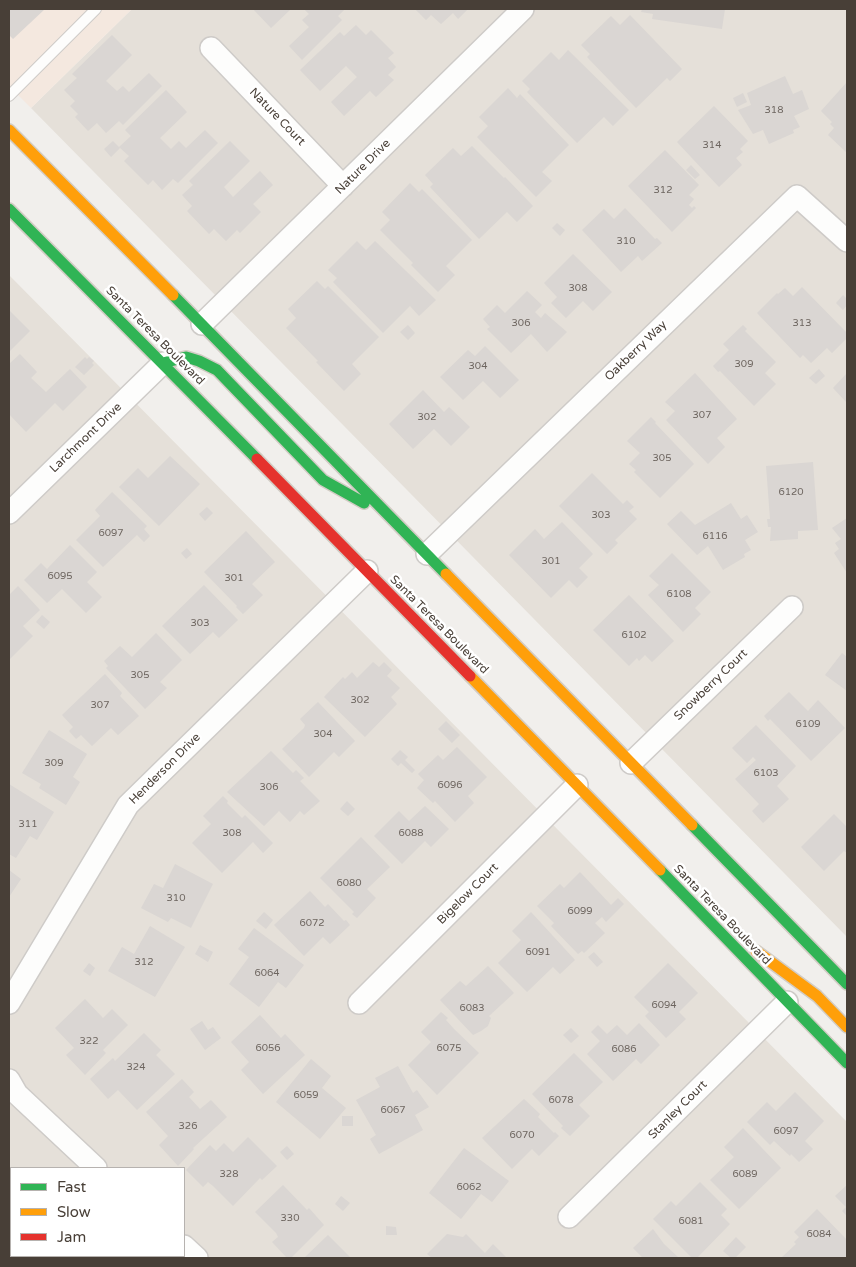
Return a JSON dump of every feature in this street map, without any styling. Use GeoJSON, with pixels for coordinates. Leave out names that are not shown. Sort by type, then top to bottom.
{"type":"FeatureCollection","features":[{"type":"Feature","properties":{"kind":"main road"},"geometry":{"type":"LineString","coordinates":[[9,130],[202,324],[631,763],[844,974]]}},
{"type":"Feature","properties":{"kind":"main road","name":"Santa Teresa Boulevard"},"geometry":{"type":"LineString","coordinates":[[9,209],[163,363],[577,785],[847,1064]]}},
{"type":"Feature","properties":{"kind":"main road"},"geometry":{"type":"LineString","coordinates":[[163,363],[186,357],[217,370],[324,480],[395,522]]}},
{"type":"Feature","properties":{"kind":"main road"},"geometry":{"type":"LineString","coordinates":[[692,904],[816,996],[847,1027]]}},
{"type":"Feature","properties":{"kind":"street","name":"Nature Drive"},"geometry":{"type":"LineString","coordinates":[[202,324],[523,9]]}},
{"type":"Feature","properties":{"kind":"street","name":"Nature Court"},"geometry":{"type":"LineString","coordinates":[[211,48],[343,186]]}},
{"type":"Feature","properties":{"kind":"street","name":"Oakberry Way"},"geometry":{"type":"LineString","coordinates":[[427,554],[797,196],[847,241]]}},
{"type":"Feature","properties":{"kind":"street","name":"Larchmont Drive"},"geometry":{"type":"LineString","coordinates":[[10,510],[163,363]]}},
{"type":"Feature","properties":{"kind":"street","name":"Henderson Drive"},"geometry":{"type":"LineString","coordinates":[[9,1003],[128,805],[367,571]]}},
{"type":"Feature","properties":{"kind":"street","name":"Snowberry Court"},"geometry":{"type":"LineString","coordinates":[[631,763],[792,607]]}},
{"type":"Feature","properties":{"kind":"street","name":"Bigelow Court"},"geometry":{"type":"LineString","coordinates":[[359,1003],[577,785]]}},
{"type":"Feature","properties":{"kind":"street","name":"Stanley Court"},"geometry":{"type":"LineString","coordinates":[[569,1217],[787,1002]]}},
{"type":"Feature","properties":{"kind":"street"},"geometry":{"type":"LineString","coordinates":[[9,1080],[17,1094],[95,1167]]}},
{"type":"Feature","properties":{"kind":"street"},"geometry":{"type":"LineString","coordinates":[[185,1247],[197,1258]]}},
{"type":"Feature","properties":{"kind":"lane"},"geometry":{"type":"LineString","coordinates":[[9,96],[96,9]]}},
{"type":"Feature","properties":{"kind":"shaded area"},"geometry":{"type":"Polygon","coordinates":[[[9,9],[132,9],[31,108],[9,86],[9,9]]]}},
{"type":"Feature","properties":{"kind":"shaded area"},"geometry":{"type":"Polygon","coordinates":[[[132,9],[847,9],[847,937],[31,108],[132,9]]]}},
{"type":"Feature","properties":{"kind":"shaded area"},"geometry":{"type":"Polygon","coordinates":[[[9,275],[847,1122],[847,1258],[9,1258],[9,275]]]}},
{"type":"Feature","properties":{"kind":"building"},"geometry":{"type":"Polygon","coordinates":[[[9,9],[45,9],[13,39],[9,35],[9,9]]]}},
{"type":"Feature","properties":{"kind":"building"},"geometry":{"type":"Polygon","coordinates":[[[253,9],[291,9],[271,28],[253,9]]]}},
{"type":"Feature","properties":{"kind":"building"},"geometry":{"type":"Polygon","coordinates":[[[304,9],[345,9],[338,16],[342,20],[302,60],[289,46],[309,27],[302,20],[309,14],[304,9]]]}},
{"type":"Feature","properties":{"kind":"building"},"geometry":{"type":"Polygon","coordinates":[[[415,9],[468,9],[458,19],[453,13],[441,24],[431,15],[426,20],[415,9]]]}},
{"type":"Feature","properties":{"kind":"building"},"geometry":{"type":"Polygon","coordinates":[[[642,9],[725,9],[722,29],[652,19],[653,14],[641,12],[642,9]]]}},
{"type":"Feature","properties":{"kind":"building"},"geometry":{"type":"Polygon","coordinates":[[[630,15],[682,69],[670,81],[667,78],[636,108],[587,57],[590,54],[581,45],[611,16],[620,25],[630,15]]]}},
{"type":"Feature","properties":{"kind":"building"},"geometry":{"type":"Polygon","coordinates":[[[356,25],[366,35],[371,30],[394,53],[388,58],[396,67],[388,75],[394,80],[376,97],[370,91],[344,116],[331,102],[357,77],[346,66],[320,91],[300,70],[340,32],[344,36],[356,25]]]}},
{"type":"Feature","properties":{"kind":"building"},"geometry":{"type":"Polygon","coordinates":[[[112,35],[132,55],[106,81],[117,91],[123,86],[129,92],[149,73],[162,86],[123,125],[119,121],[106,133],[97,123],[88,131],[75,117],[78,114],[70,106],[75,101],[64,90],[77,78],[72,74],[112,35]]]}},
{"type":"Feature","properties":{"kind":"building"},"geometry":{"type":"Polygon","coordinates":[[[568,50],[629,110],[613,126],[604,117],[577,143],[527,92],[530,89],[522,81],[551,52],[559,60],[568,50]]]}},
{"type":"Feature","properties":{"kind":"building"},"geometry":{"type":"Polygon","coordinates":[[[785,76],[793,94],[802,90],[809,109],[794,116],[800,127],[793,130],[794,133],[769,144],[763,130],[753,134],[738,110],[751,105],[747,93],[785,76]]]}},
{"type":"Feature","properties":{"kind":"building"},"geometry":{"type":"Polygon","coordinates":[[[847,82],[847,153],[828,135],[834,128],[830,124],[832,122],[821,111],[847,82]]]}},
{"type":"Feature","properties":{"kind":"building"},"geometry":{"type":"Polygon","coordinates":[[[508,88],[517,98],[520,94],[569,145],[542,172],[552,181],[536,197],[477,137],[488,126],[479,117],[508,88]]]}},
{"type":"Feature","properties":{"kind":"building"},"geometry":{"type":"Polygon","coordinates":[[[166,90],[187,112],[160,138],[171,149],[179,141],[186,148],[205,130],[218,143],[178,183],[173,179],[162,190],[153,180],[148,185],[124,161],[129,156],[119,147],[131,136],[125,130],[166,90]]]}},
{"type":"Feature","properties":{"kind":"building"},"geometry":{"type":"Polygon","coordinates":[[[743,93],[747,102],[737,107],[733,98],[743,93]]]}},
{"type":"Feature","properties":{"kind":"building"},"geometry":{"type":"Polygon","coordinates":[[[714,106],[748,141],[740,149],[743,152],[736,158],[742,165],[719,187],[677,142],[714,106]]]}},
{"type":"Feature","properties":{"kind":"building"},"geometry":{"type":"Polygon","coordinates":[[[113,141],[120,148],[111,157],[104,149],[113,141]]]}},
{"type":"Feature","properties":{"kind":"building"},"geometry":{"type":"Polygon","coordinates":[[[230,141],[250,161],[224,187],[233,197],[260,171],[273,185],[253,204],[261,212],[240,233],[237,230],[226,241],[214,229],[209,234],[187,211],[192,206],[182,195],[193,185],[189,181],[230,141]]]}},
{"type":"Feature","properties":{"kind":"building"},"geometry":{"type":"Polygon","coordinates":[[[472,146],[533,206],[517,222],[507,212],[479,239],[430,187],[433,184],[425,175],[453,148],[461,156],[472,146]]]}},
{"type":"Feature","properties":{"kind":"building"},"geometry":{"type":"Polygon","coordinates":[[[665,150],[699,185],[689,195],[694,199],[689,205],[692,208],[694,206],[696,208],[672,232],[628,186],[665,150]]]}},
{"type":"Feature","properties":{"kind":"building"},"geometry":{"type":"Polygon","coordinates":[[[691,165],[700,175],[695,179],[686,170],[691,165]]]}},
{"type":"Feature","properties":{"kind":"building"},"geometry":{"type":"Polygon","coordinates":[[[410,183],[419,192],[422,189],[472,240],[446,266],[455,275],[438,292],[411,265],[413,263],[380,230],[390,220],[382,212],[410,183]]]}},
{"type":"Feature","properties":{"kind":"building"},"geometry":{"type":"Polygon","coordinates":[[[625,208],[655,239],[657,238],[662,243],[642,261],[638,256],[621,272],[582,230],[604,209],[614,219],[625,208]]]}},
{"type":"Feature","properties":{"kind":"building"},"geometry":{"type":"Polygon","coordinates":[[[557,223],[565,230],[560,236],[552,228],[557,223]]]}},
{"type":"Feature","properties":{"kind":"building"},"geometry":{"type":"Polygon","coordinates":[[[357,241],[366,250],[375,241],[436,300],[419,316],[410,306],[383,333],[333,282],[337,278],[328,270],[357,241]]]}},
{"type":"Feature","properties":{"kind":"building"},"geometry":{"type":"Polygon","coordinates":[[[573,254],[612,292],[593,311],[583,301],[566,318],[551,303],[557,297],[544,283],[573,254]]]}},
{"type":"Feature","properties":{"kind":"building"},"geometry":{"type":"Polygon","coordinates":[[[317,281],[325,289],[328,286],[379,337],[352,364],[361,374],[344,391],[286,328],[296,318],[288,309],[317,281]]]}},
{"type":"Feature","properties":{"kind":"building"},"geometry":{"type":"Polygon","coordinates":[[[802,287],[847,333],[847,338],[832,353],[827,348],[811,363],[803,355],[800,358],[757,313],[777,293],[785,288],[793,296],[802,287]]]}},
{"type":"Feature","properties":{"kind":"building"},"geometry":{"type":"Polygon","coordinates":[[[527,291],[542,305],[535,312],[541,318],[545,313],[567,332],[547,352],[531,334],[511,353],[487,329],[490,327],[483,319],[497,305],[505,313],[527,291]]]}},
{"type":"Feature","properties":{"kind":"building"},"geometry":{"type":"Polygon","coordinates":[[[843,295],[847,299],[847,305],[843,310],[836,303],[843,295]]]}},
{"type":"Feature","properties":{"kind":"building"},"geometry":{"type":"Polygon","coordinates":[[[9,310],[30,331],[9,352],[9,310]]]}},
{"type":"Feature","properties":{"kind":"building"},"geometry":{"type":"Polygon","coordinates":[[[408,325],[415,333],[408,340],[400,332],[408,325]]]}},
{"type":"Feature","properties":{"kind":"building"},"geometry":{"type":"Polygon","coordinates":[[[743,325],[747,329],[745,331],[776,362],[765,373],[776,384],[754,406],[713,366],[729,350],[723,344],[743,325]]]}},
{"type":"Feature","properties":{"kind":"building"},"geometry":{"type":"Polygon","coordinates":[[[485,346],[519,380],[500,398],[483,381],[463,400],[440,377],[468,350],[475,356],[485,346]]]}},
{"type":"Feature","properties":{"kind":"building"},"geometry":{"type":"Polygon","coordinates":[[[20,354],[37,372],[31,378],[46,392],[70,369],[87,387],[63,411],[55,403],[26,432],[9,414],[9,364],[20,354]]]}},
{"type":"Feature","properties":{"kind":"building"},"geometry":{"type":"Polygon","coordinates":[[[85,357],[87,359],[89,357],[94,361],[92,363],[94,365],[84,375],[75,367],[85,357]]]}},
{"type":"Feature","properties":{"kind":"building"},"geometry":{"type":"Polygon","coordinates":[[[819,369],[825,376],[816,384],[809,378],[819,369]]]}},
{"type":"Feature","properties":{"kind":"building"},"geometry":{"type":"Polygon","coordinates":[[[695,373],[737,419],[717,438],[725,447],[708,464],[666,420],[675,411],[665,402],[695,373]]]}},
{"type":"Feature","properties":{"kind":"building"},"geometry":{"type":"Polygon","coordinates":[[[847,373],[847,403],[833,388],[847,373]]]}},
{"type":"Feature","properties":{"kind":"building"},"geometry":{"type":"Polygon","coordinates":[[[423,390],[444,412],[449,407],[470,427],[451,446],[434,429],[413,449],[389,424],[423,390]]]}},
{"type":"Feature","properties":{"kind":"building"},"geometry":{"type":"Polygon","coordinates":[[[651,417],[694,464],[660,498],[634,472],[636,470],[629,464],[640,453],[627,441],[651,417]]]}},
{"type":"Feature","properties":{"kind":"building"},"geometry":{"type":"Polygon","coordinates":[[[170,456],[200,484],[159,526],[119,487],[138,468],[148,478],[170,456]]]}},
{"type":"Feature","properties":{"kind":"building"},"geometry":{"type":"Polygon","coordinates":[[[813,462],[818,530],[798,531],[798,539],[770,541],[771,527],[768,527],[767,519],[770,519],[766,466],[813,462]]]}},
{"type":"Feature","properties":{"kind":"building"},"geometry":{"type":"Polygon","coordinates":[[[592,473],[623,504],[627,500],[634,507],[629,511],[637,519],[615,540],[618,543],[607,554],[559,506],[592,473]]]}},
{"type":"Feature","properties":{"kind":"building"},"geometry":{"type":"Polygon","coordinates":[[[112,492],[147,526],[144,529],[150,536],[144,542],[137,535],[103,567],[76,540],[100,516],[95,510],[112,492]]]}},
{"type":"Feature","properties":{"kind":"building"},"geometry":{"type":"Polygon","coordinates":[[[731,503],[741,519],[747,515],[758,532],[745,540],[751,550],[744,554],[745,557],[723,570],[708,546],[697,555],[667,524],[681,511],[695,525],[731,503]]]}},
{"type":"Feature","properties":{"kind":"building"},"geometry":{"type":"Polygon","coordinates":[[[207,507],[213,513],[205,521],[199,514],[207,507]]]}},
{"type":"Feature","properties":{"kind":"building"},"geometry":{"type":"Polygon","coordinates":[[[847,518],[847,573],[834,553],[839,549],[835,543],[841,539],[832,528],[847,518]]]}},
{"type":"Feature","properties":{"kind":"building"},"geometry":{"type":"Polygon","coordinates":[[[562,522],[593,554],[579,568],[588,577],[577,588],[569,580],[551,598],[509,555],[535,529],[544,539],[562,522]]]}},
{"type":"Feature","properties":{"kind":"building"},"geometry":{"type":"Polygon","coordinates":[[[246,531],[275,562],[252,584],[263,595],[243,614],[204,572],[246,531]]]}},
{"type":"Feature","properties":{"kind":"building"},"geometry":{"type":"Polygon","coordinates":[[[70,545],[97,572],[87,582],[102,597],[86,613],[62,589],[47,603],[24,580],[41,563],[47,569],[70,545]]]}},
{"type":"Feature","properties":{"kind":"building"},"geometry":{"type":"Polygon","coordinates":[[[187,548],[192,554],[186,559],[181,553],[187,548]]]}},
{"type":"Feature","properties":{"kind":"building"},"geometry":{"type":"Polygon","coordinates":[[[672,553],[711,592],[695,608],[701,614],[683,632],[648,595],[659,585],[649,576],[672,553]]]}},
{"type":"Feature","properties":{"kind":"building"},"geometry":{"type":"Polygon","coordinates":[[[204,585],[238,620],[219,638],[213,632],[190,654],[162,626],[204,585]]]}},
{"type":"Feature","properties":{"kind":"building"},"geometry":{"type":"Polygon","coordinates":[[[18,586],[40,610],[23,626],[33,636],[9,660],[9,595],[18,586]]]}},
{"type":"Feature","properties":{"kind":"building"},"geometry":{"type":"Polygon","coordinates":[[[629,595],[674,641],[652,662],[645,655],[639,661],[637,658],[629,666],[593,630],[629,595]]]}},
{"type":"Feature","properties":{"kind":"building"},"geometry":{"type":"Polygon","coordinates":[[[42,615],[50,622],[44,629],[36,622],[42,615]]]}},
{"type":"Feature","properties":{"kind":"building"},"geometry":{"type":"Polygon","coordinates":[[[156,633],[182,660],[160,682],[167,688],[145,709],[106,668],[108,666],[104,661],[120,646],[132,657],[156,633]]]}},
{"type":"Feature","properties":{"kind":"building"},"geometry":{"type":"Polygon","coordinates":[[[842,653],[847,657],[847,691],[825,675],[842,653]]]}},
{"type":"Feature","properties":{"kind":"building"},"geometry":{"type":"Polygon","coordinates":[[[373,662],[379,667],[384,662],[392,670],[387,676],[400,688],[391,697],[397,704],[365,737],[324,697],[343,677],[345,679],[352,672],[357,678],[373,662]]]}},
{"type":"Feature","properties":{"kind":"building"},"geometry":{"type":"Polygon","coordinates":[[[105,674],[122,693],[120,696],[139,716],[118,735],[111,728],[92,746],[81,735],[76,739],[69,731],[73,727],[62,715],[105,674]]]}},
{"type":"Feature","properties":{"kind":"building"},"geometry":{"type":"Polygon","coordinates":[[[789,692],[808,711],[818,700],[845,728],[811,761],[770,719],[768,721],[764,716],[789,692]]]}},
{"type":"Feature","properties":{"kind":"building"},"geometry":{"type":"Polygon","coordinates":[[[318,702],[355,741],[339,757],[334,752],[309,777],[282,749],[304,728],[305,725],[300,719],[318,702]]]}},
{"type":"Feature","properties":{"kind":"building"},"geometry":{"type":"Polygon","coordinates":[[[446,721],[460,735],[452,743],[438,729],[446,721]]]}},
{"type":"Feature","properties":{"kind":"building"},"geometry":{"type":"Polygon","coordinates":[[[756,725],[796,766],[777,786],[789,799],[763,823],[752,811],[759,804],[735,779],[756,760],[753,757],[747,763],[732,748],[756,725]]]}},
{"type":"Feature","properties":{"kind":"building"},"geometry":{"type":"Polygon","coordinates":[[[49,730],[87,754],[73,777],[80,782],[66,805],[39,788],[41,784],[22,773],[49,730]]]}},
{"type":"Feature","properties":{"kind":"building"},"geometry":{"type":"Polygon","coordinates":[[[457,747],[487,777],[468,796],[474,803],[455,822],[435,801],[433,803],[417,788],[424,780],[418,774],[438,755],[443,760],[457,747]]]}},
{"type":"Feature","properties":{"kind":"building"},"geometry":{"type":"Polygon","coordinates":[[[400,750],[408,757],[405,760],[415,770],[412,773],[401,763],[398,766],[391,759],[400,750]]]}},
{"type":"Feature","properties":{"kind":"building"},"geometry":{"type":"Polygon","coordinates":[[[271,751],[293,773],[296,770],[304,778],[300,781],[320,801],[304,815],[300,811],[290,822],[279,811],[264,826],[227,792],[271,751]]]}},
{"type":"Feature","properties":{"kind":"building"},"geometry":{"type":"Polygon","coordinates":[[[9,784],[54,812],[37,840],[30,836],[16,858],[9,854],[9,784]]]}},
{"type":"Feature","properties":{"kind":"building"},"geometry":{"type":"Polygon","coordinates":[[[223,796],[228,801],[227,803],[242,818],[245,815],[273,843],[263,853],[253,842],[222,873],[192,843],[211,824],[203,816],[223,796]]]}},
{"type":"Feature","properties":{"kind":"building"},"geometry":{"type":"Polygon","coordinates":[[[347,801],[355,809],[348,816],[340,809],[347,801]]]}},
{"type":"Feature","properties":{"kind":"building"},"geometry":{"type":"Polygon","coordinates":[[[425,806],[449,829],[431,847],[425,841],[402,864],[374,836],[399,811],[409,821],[425,806]]]}},
{"type":"Feature","properties":{"kind":"building"},"geometry":{"type":"Polygon","coordinates":[[[834,814],[847,827],[847,853],[844,851],[824,871],[801,847],[834,814]]]}},
{"type":"Feature","properties":{"kind":"building"},"geometry":{"type":"Polygon","coordinates":[[[361,837],[390,867],[367,889],[376,898],[357,918],[352,914],[354,912],[320,878],[361,837]]]}},
{"type":"Feature","properties":{"kind":"building"},"geometry":{"type":"Polygon","coordinates":[[[175,864],[213,884],[191,928],[171,918],[168,922],[141,908],[154,884],[163,888],[175,864]]]}},
{"type":"Feature","properties":{"kind":"building"},"geometry":{"type":"Polygon","coordinates":[[[9,870],[21,879],[9,897],[9,870]]]}},
{"type":"Feature","properties":{"kind":"building"},"geometry":{"type":"Polygon","coordinates":[[[580,872],[611,905],[618,898],[624,904],[606,922],[602,917],[595,923],[605,933],[584,953],[582,951],[578,954],[551,926],[554,923],[537,906],[560,884],[564,888],[580,872]]]}},
{"type":"Feature","properties":{"kind":"building"},"geometry":{"type":"Polygon","coordinates":[[[310,891],[325,907],[328,904],[350,925],[330,944],[323,937],[304,956],[274,925],[310,891]]]}},
{"type":"Feature","properties":{"kind":"building"},"geometry":{"type":"Polygon","coordinates":[[[264,912],[273,920],[266,929],[256,921],[264,912]]]}},
{"type":"Feature","properties":{"kind":"building"},"geometry":{"type":"Polygon","coordinates":[[[531,912],[575,960],[560,974],[553,967],[527,992],[498,963],[521,940],[512,931],[531,912]]]}},
{"type":"Feature","properties":{"kind":"building"},"geometry":{"type":"Polygon","coordinates":[[[150,926],[185,947],[155,997],[108,971],[122,947],[134,954],[150,926]]]}},
{"type":"Feature","properties":{"kind":"building"},"geometry":{"type":"Polygon","coordinates":[[[254,928],[304,965],[286,988],[278,982],[259,1007],[229,984],[249,957],[238,949],[254,928]]]}},
{"type":"Feature","properties":{"kind":"building"},"geometry":{"type":"Polygon","coordinates":[[[200,945],[213,952],[208,962],[195,954],[200,945]]]}},
{"type":"Feature","properties":{"kind":"building"},"geometry":{"type":"Polygon","coordinates":[[[594,952],[603,962],[597,967],[588,957],[594,952]]]}},
{"type":"Feature","properties":{"kind":"building"},"geometry":{"type":"Polygon","coordinates":[[[89,963],[95,968],[90,976],[83,971],[89,963]]]}},
{"type":"Feature","properties":{"kind":"building"},"geometry":{"type":"Polygon","coordinates":[[[668,963],[698,993],[679,1012],[686,1019],[666,1038],[645,1016],[649,1012],[634,997],[668,963]]]}},
{"type":"Feature","properties":{"kind":"building"},"geometry":{"type":"Polygon","coordinates":[[[488,966],[514,993],[489,1016],[491,1018],[488,1026],[473,1035],[440,1000],[460,981],[466,986],[488,966]]]}},
{"type":"Feature","properties":{"kind":"building"},"geometry":{"type":"Polygon","coordinates":[[[85,999],[103,1018],[112,1009],[128,1025],[103,1050],[106,1053],[85,1075],[66,1055],[74,1048],[55,1028],[85,999]]]}},
{"type":"Feature","properties":{"kind":"building"},"geometry":{"type":"Polygon","coordinates":[[[441,1012],[448,1018],[446,1020],[454,1029],[479,1053],[437,1095],[408,1065],[431,1042],[421,1032],[441,1012]]]}},
{"type":"Feature","properties":{"kind":"building"},"geometry":{"type":"Polygon","coordinates":[[[260,1015],[281,1038],[285,1034],[305,1055],[263,1094],[241,1070],[249,1062],[231,1042],[260,1015]]]}},
{"type":"Feature","properties":{"kind":"building"},"geometry":{"type":"Polygon","coordinates":[[[202,1021],[208,1030],[213,1027],[221,1038],[205,1050],[190,1029],[202,1021]]]}},
{"type":"Feature","properties":{"kind":"building"},"geometry":{"type":"Polygon","coordinates":[[[639,1023],[660,1045],[641,1064],[636,1059],[613,1081],[587,1054],[600,1041],[591,1032],[598,1025],[607,1034],[617,1025],[627,1035],[639,1023]]]}},
{"type":"Feature","properties":{"kind":"building"},"geometry":{"type":"Polygon","coordinates":[[[571,1028],[579,1036],[571,1043],[563,1035],[571,1028]]]}},
{"type":"Feature","properties":{"kind":"building"},"geometry":{"type":"Polygon","coordinates":[[[144,1033],[161,1050],[156,1055],[175,1074],[137,1110],[118,1090],[108,1099],[90,1079],[113,1058],[115,1061],[144,1033]]]}},
{"type":"Feature","properties":{"kind":"building"},"geometry":{"type":"Polygon","coordinates":[[[574,1053],[603,1082],[579,1105],[590,1116],[570,1136],[561,1128],[563,1126],[532,1094],[574,1053]]]}},
{"type":"Feature","properties":{"kind":"building"},"geometry":{"type":"Polygon","coordinates":[[[311,1059],[331,1076],[322,1088],[346,1108],[320,1139],[276,1102],[311,1059]]]}},
{"type":"Feature","properties":{"kind":"building"},"geometry":{"type":"Polygon","coordinates":[[[398,1066],[413,1093],[417,1090],[429,1107],[415,1115],[423,1130],[379,1154],[370,1139],[376,1135],[356,1100],[380,1087],[375,1078],[398,1066]]]}},
{"type":"Feature","properties":{"kind":"building"},"geometry":{"type":"Polygon","coordinates":[[[182,1079],[194,1092],[189,1097],[200,1109],[211,1100],[227,1117],[193,1148],[178,1166],[159,1145],[168,1136],[146,1112],[182,1079]]]}},
{"type":"Feature","properties":{"kind":"building"},"geometry":{"type":"Polygon","coordinates":[[[795,1092],[824,1121],[805,1141],[813,1149],[799,1162],[774,1141],[770,1145],[747,1122],[767,1102],[776,1111],[795,1092]]]}},
{"type":"Feature","properties":{"kind":"building"},"geometry":{"type":"Polygon","coordinates":[[[524,1099],[540,1114],[538,1117],[559,1136],[539,1156],[532,1149],[512,1169],[482,1138],[524,1099]]]}},
{"type":"Feature","properties":{"kind":"building"},"geometry":{"type":"Polygon","coordinates":[[[342,1116],[353,1116],[353,1126],[342,1126],[342,1116]]]}},
{"type":"Feature","properties":{"kind":"building"},"geometry":{"type":"Polygon","coordinates":[[[743,1128],[781,1168],[739,1209],[710,1180],[734,1157],[724,1147],[743,1128]]]}},
{"type":"Feature","properties":{"kind":"building"},"geometry":{"type":"Polygon","coordinates":[[[248,1137],[277,1166],[262,1180],[260,1178],[233,1206],[208,1182],[203,1187],[186,1170],[210,1145],[216,1151],[224,1143],[233,1152],[248,1137]]]}},
{"type":"Feature","properties":{"kind":"building"},"geometry":{"type":"Polygon","coordinates":[[[287,1146],[294,1154],[287,1160],[280,1152],[287,1146]]]}},
{"type":"Feature","properties":{"kind":"building"},"geometry":{"type":"Polygon","coordinates":[[[464,1148],[509,1181],[492,1202],[481,1194],[461,1219],[429,1193],[464,1148]]]}},
{"type":"Feature","properties":{"kind":"building"},"geometry":{"type":"Polygon","coordinates":[[[700,1182],[727,1209],[721,1215],[730,1224],[697,1258],[692,1258],[653,1219],[671,1201],[676,1206],[700,1182]]]}},
{"type":"Feature","properties":{"kind":"building"},"geometry":{"type":"Polygon","coordinates":[[[283,1185],[307,1210],[309,1208],[324,1225],[291,1258],[287,1258],[272,1242],[278,1237],[276,1233],[255,1212],[283,1185]]]}},
{"type":"Feature","properties":{"kind":"building"},"geometry":{"type":"Polygon","coordinates":[[[847,1185],[847,1216],[842,1211],[846,1207],[835,1196],[847,1185]]]}},
{"type":"Feature","properties":{"kind":"building"},"geometry":{"type":"Polygon","coordinates":[[[10,1191],[10,1244],[9,1243],[10,1191]]]}},
{"type":"Feature","properties":{"kind":"building"},"geometry":{"type":"Polygon","coordinates":[[[341,1196],[350,1203],[343,1211],[335,1204],[341,1196]]]}},
{"type":"Feature","properties":{"kind":"building"},"geometry":{"type":"Polygon","coordinates":[[[817,1209],[847,1240],[847,1258],[781,1258],[796,1244],[794,1242],[799,1237],[794,1232],[817,1209]]]}},
{"type":"Feature","properties":{"kind":"building"},"geometry":{"type":"Polygon","coordinates":[[[386,1226],[396,1227],[397,1235],[386,1235],[386,1226]]]}},
{"type":"Feature","properties":{"kind":"building"},"geometry":{"type":"Polygon","coordinates":[[[653,1229],[664,1244],[679,1258],[641,1258],[633,1248],[653,1229]]]}},
{"type":"Feature","properties":{"kind":"building"},"geometry":{"type":"Polygon","coordinates":[[[447,1234],[463,1237],[466,1234],[485,1253],[493,1244],[507,1258],[432,1258],[427,1254],[447,1234]]]}},
{"type":"Feature","properties":{"kind":"building"},"geometry":{"type":"Polygon","coordinates":[[[328,1235],[351,1258],[304,1258],[328,1235]]]}},
{"type":"Feature","properties":{"kind":"building"},"geometry":{"type":"Polygon","coordinates":[[[736,1237],[746,1247],[735,1258],[731,1258],[723,1251],[736,1237]]]}},
{"type":"Feature","properties":{"kind":"building"},"geometry":{"type":"Polygon","coordinates":[[[104,1257],[105,1258],[40,1258],[104,1257]]]}},
{"type":"Feature","properties":{"kind":"traffic: fast"},"geometry":{"type":"LineString","coordinates":[[9,209],[257,459]]}},
{"type":"Feature","properties":{"kind":"traffic: fast"},"geometry":{"type":"LineString","coordinates":[[173,295],[446,574]]}},
{"type":"Feature","properties":{"kind":"traffic: fast"},"geometry":{"type":"LineString","coordinates":[[163,363],[186,357],[217,370],[323,480],[364,503]]}},
{"type":"Feature","properties":{"kind":"traffic: fast"},"geometry":{"type":"LineString","coordinates":[[692,825],[847,984]]}},
{"type":"Feature","properties":{"kind":"traffic: fast"},"geometry":{"type":"LineString","coordinates":[[660,870],[847,1063]]}},
{"type":"Feature","properties":{"kind":"traffic: slow"},"geometry":{"type":"LineString","coordinates":[[9,130],[173,295]]}},
{"type":"Feature","properties":{"kind":"traffic: slow"},"geometry":{"type":"LineString","coordinates":[[446,574],[692,825]]}},
{"type":"Feature","properties":{"kind":"traffic: slow"},"geometry":{"type":"LineString","coordinates":[[470,676],[660,870]]}},
{"type":"Feature","properties":{"kind":"traffic: slow"},"geometry":{"type":"LineString","coordinates":[[756,951],[817,996],[847,1027]]}},
{"type":"Feature","properties":{"kind":"traffic: jam"},"geometry":{"type":"LineString","coordinates":[[257,459],[470,676]]}}]}
